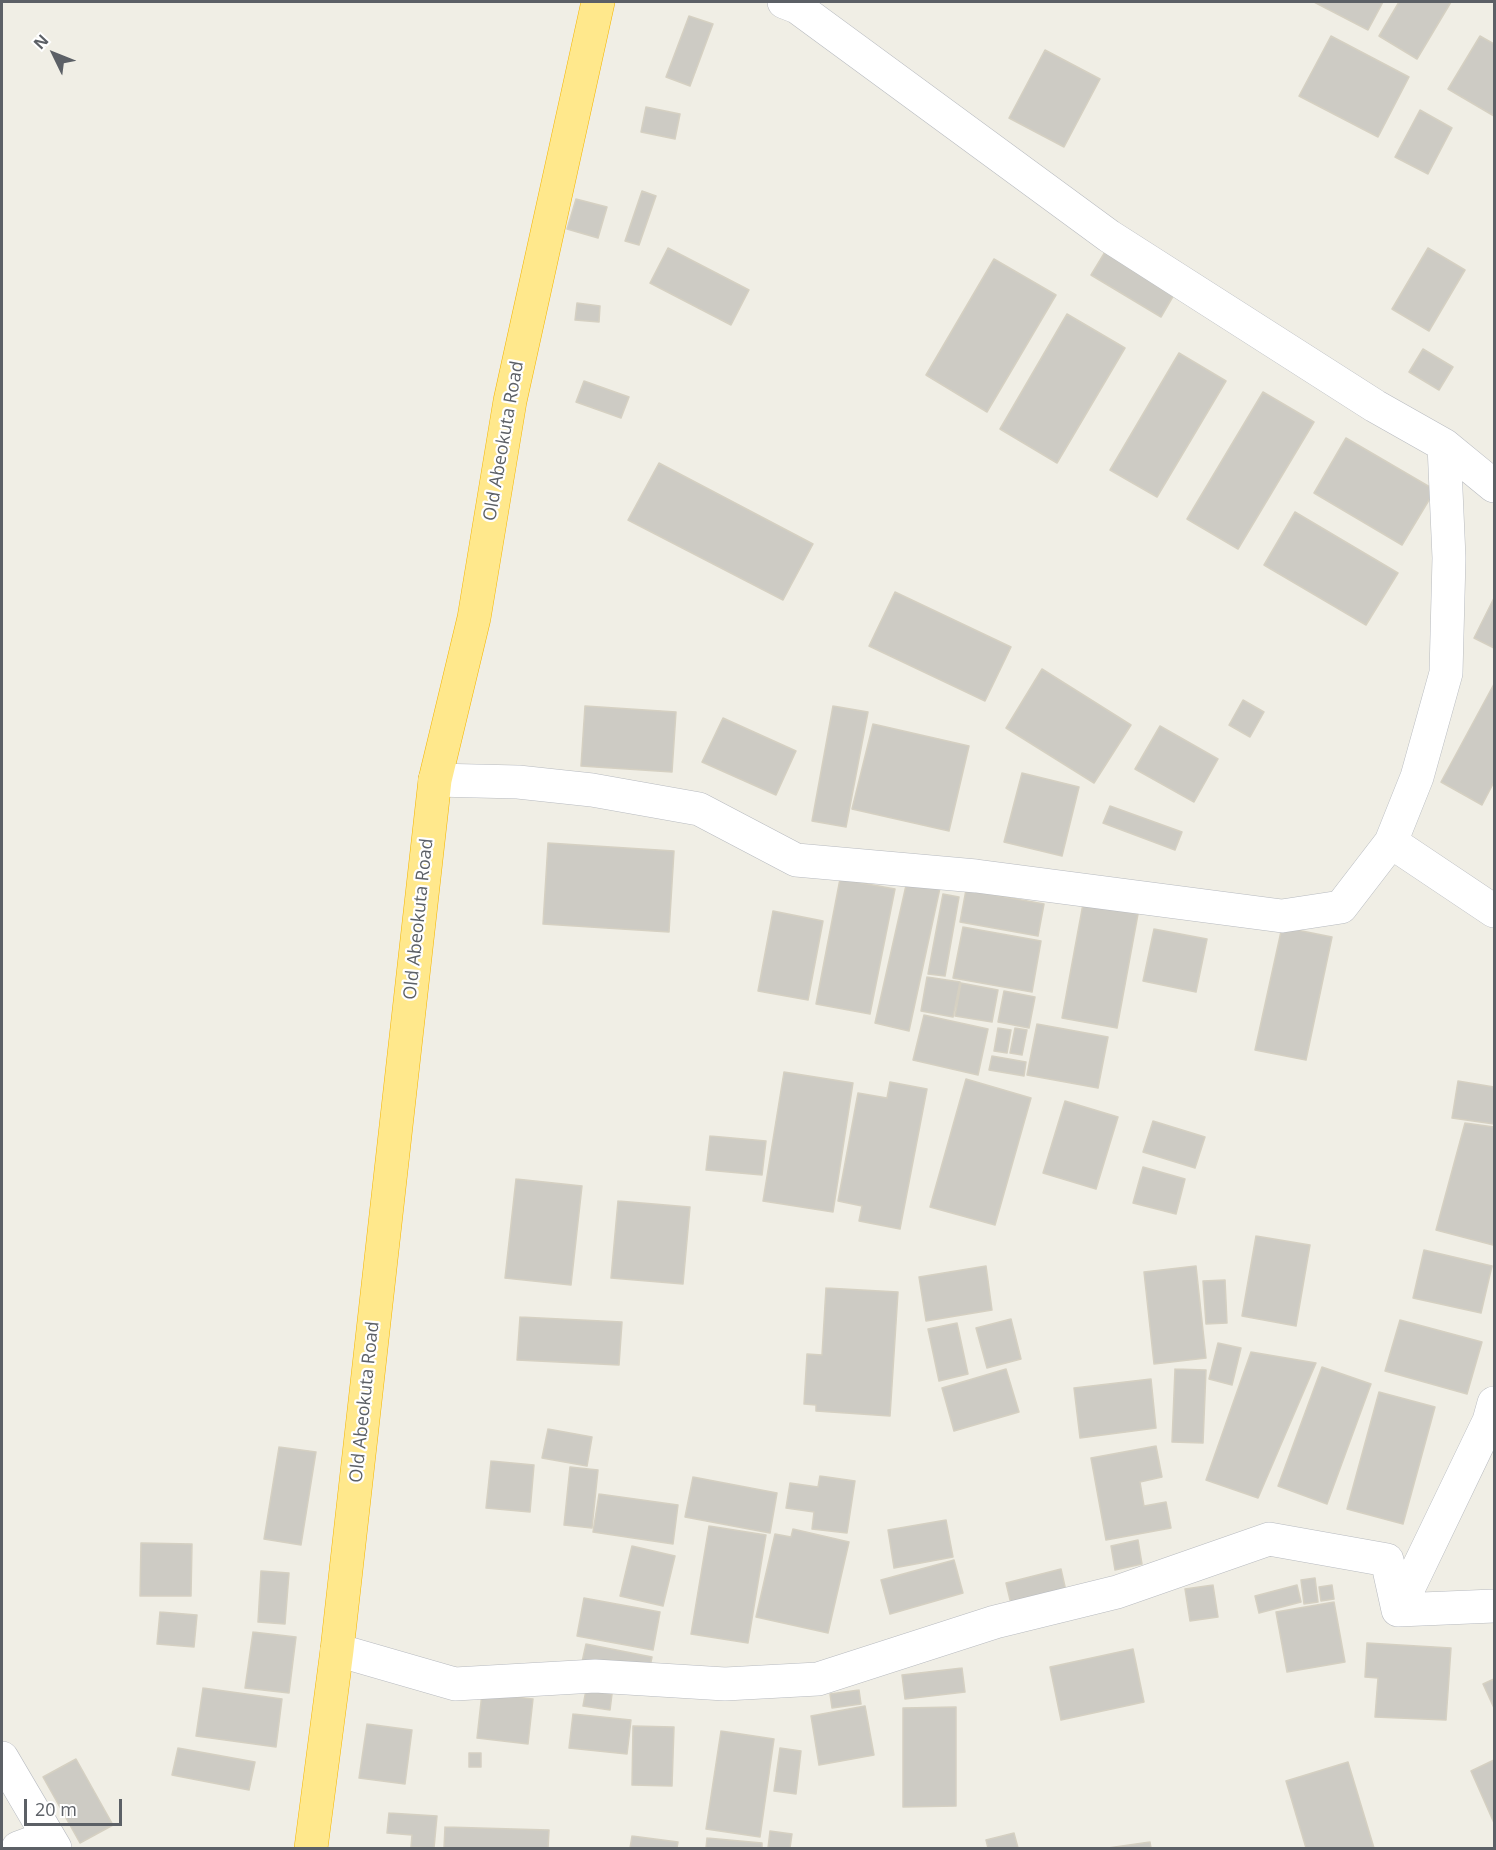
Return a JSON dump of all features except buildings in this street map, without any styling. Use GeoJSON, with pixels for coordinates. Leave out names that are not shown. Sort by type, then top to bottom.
{"type":"FeatureCollection","features":[{"type":"Feature","properties":{"kind":"highway","name":"Old Abeokuta Road"},"geometry":{"type":"LineString","coordinates":[[311,1848],[337,1650],[435,780],[474,618],[510,401],[598,2]]}},
{"type":"Feature","properties":{"kind":"street"},"geometry":{"type":"LineString","coordinates":[[784,2],[797,7],[1108,236],[1375,406],[1444,445],[1494,486]]}},
{"type":"Feature","properties":{"kind":"street"},"geometry":{"type":"LineString","coordinates":[[435,780],[518,782],[592,790],[699,809],[796,860],[976,876],[1282,916],[1341,908],[1391,842],[1418,777],[1446,673],[1449,558],[1444,445]]}},
{"type":"Feature","properties":{"kind":"street"},"geometry":{"type":"LineString","coordinates":[[1391,842],[1494,911]]}},
{"type":"Feature","properties":{"kind":"street"},"geometry":{"type":"LineString","coordinates":[[1398,1610],[1480,1441],[1494,1402]]}},
{"type":"Feature","properties":{"kind":"street"},"geometry":{"type":"LineString","coordinates":[[337,1650],[455,1683],[595,1676],[725,1684],[818,1679],[995,1622],[1117,1593],[1269,1539],[1387,1560],[1398,1610]]}},
{"type":"Feature","properties":{"kind":"street"},"geometry":{"type":"LineString","coordinates":[[1398,1610],[1494,1606]]}},
{"type":"Feature","properties":{"kind":"street"},"geometry":{"type":"LineString","coordinates":[[2,1758],[40,1845]]}}]}
